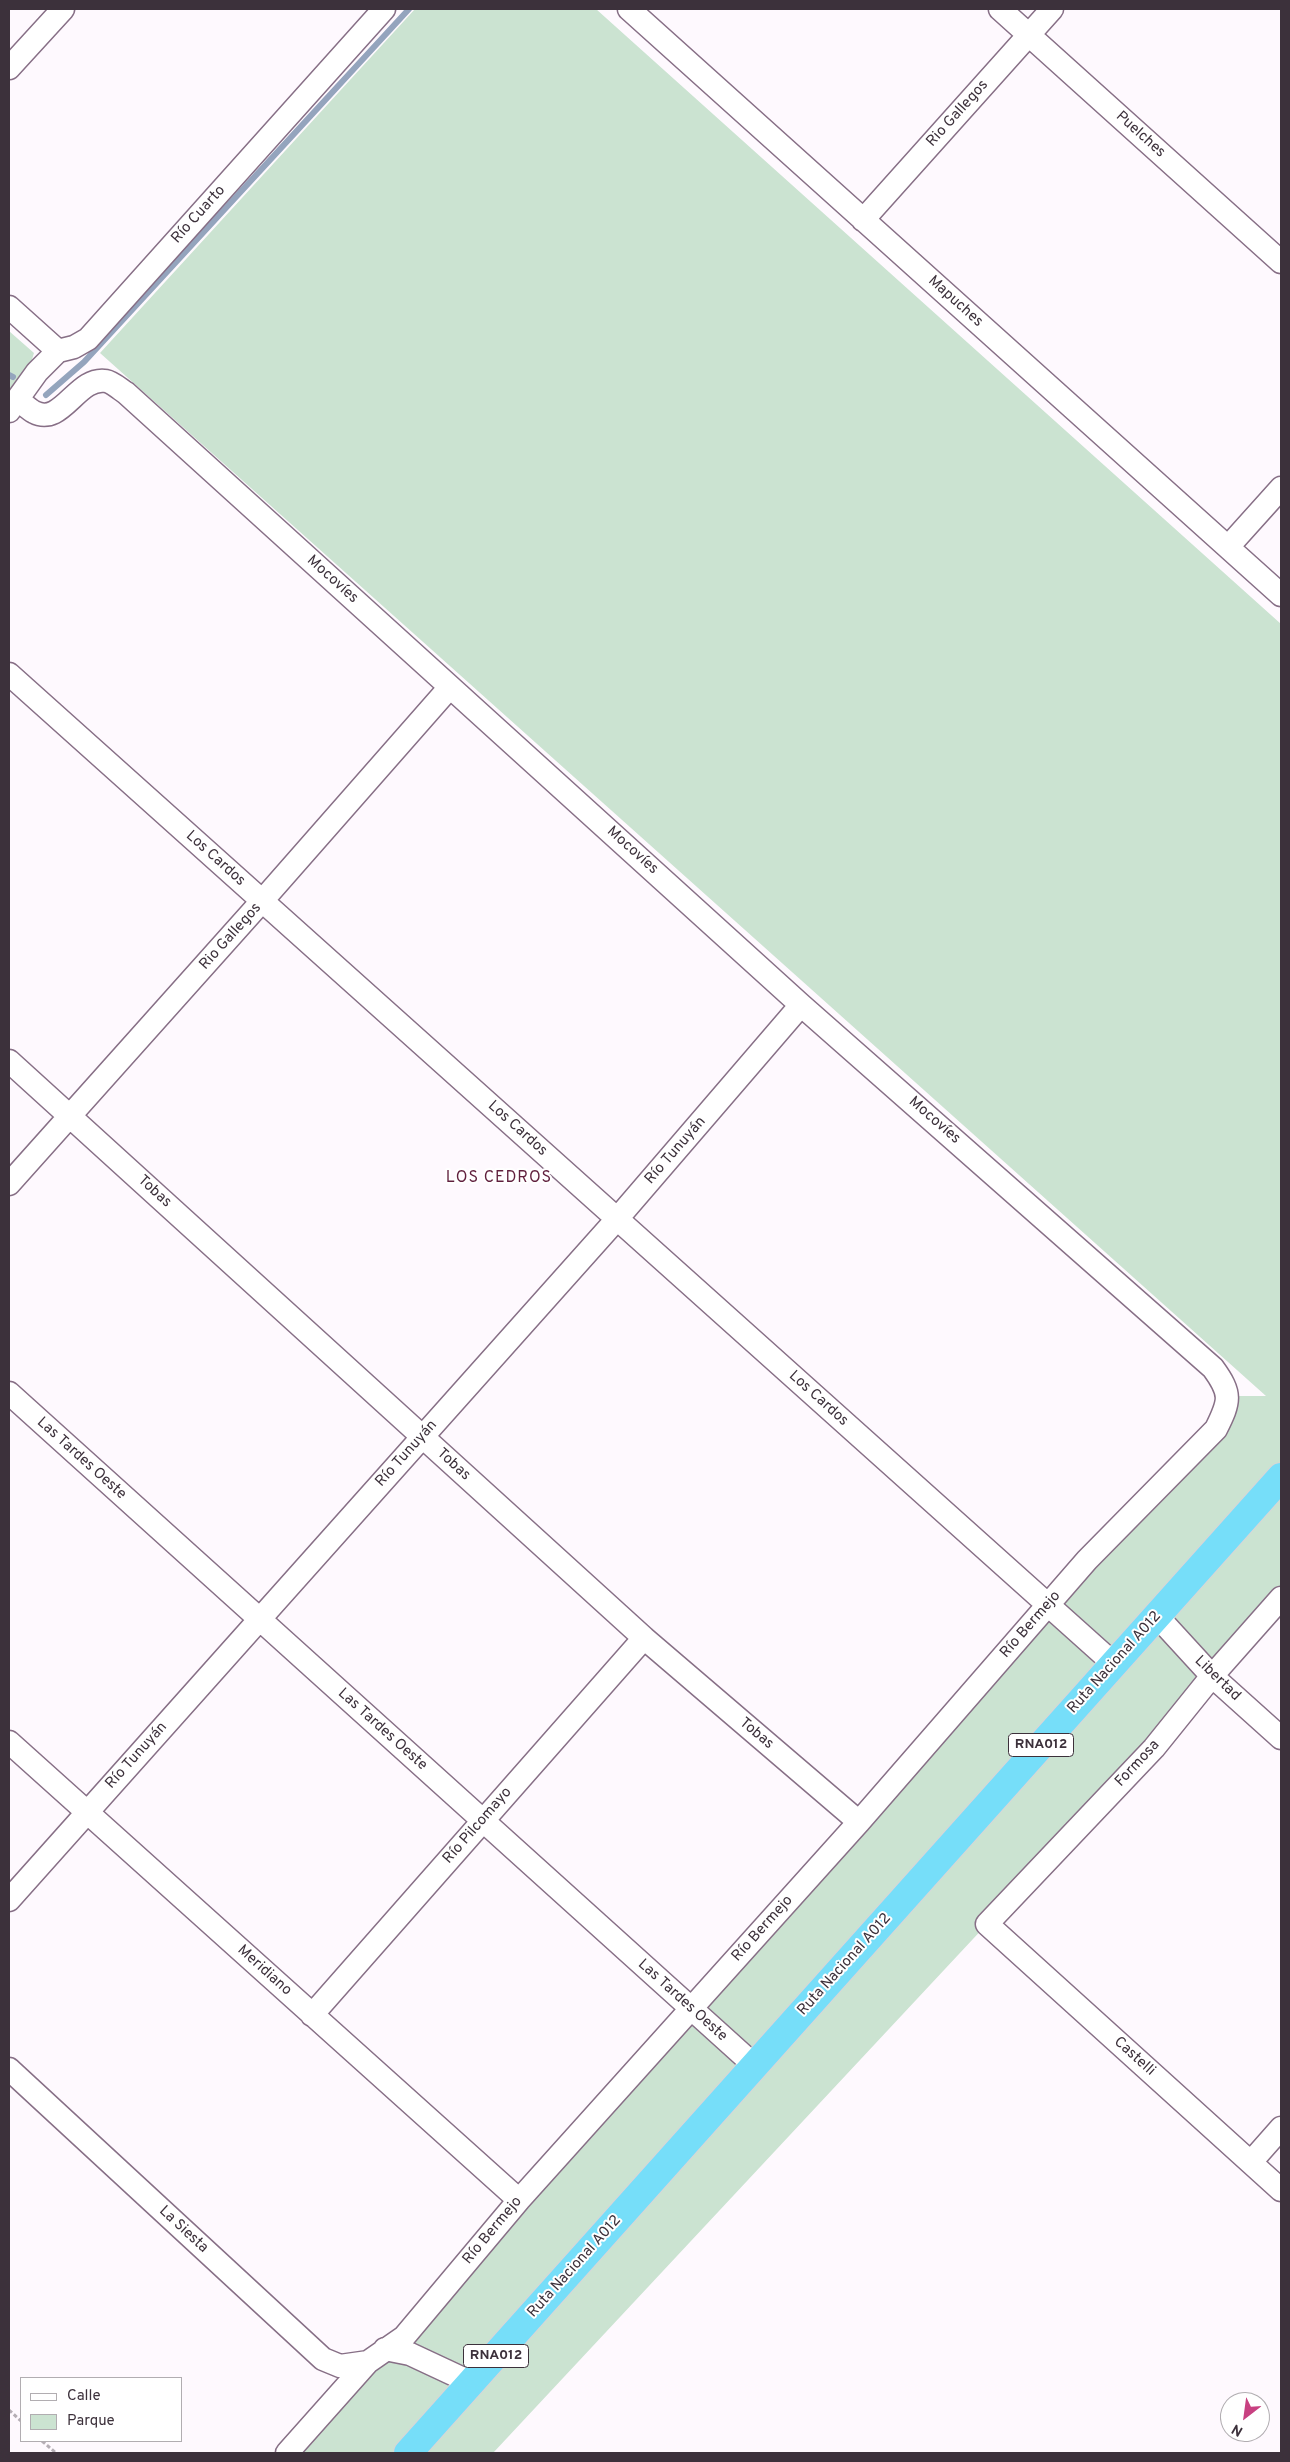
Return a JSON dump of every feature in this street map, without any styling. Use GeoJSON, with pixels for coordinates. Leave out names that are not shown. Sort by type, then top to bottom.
{"type":"FeatureCollection","features":[{"type":"Feature","properties":{"kind":"highway","name":"Ruta Nacional A012"},"geometry":{"type":"LineString","coordinates":[[408,2453],[1281,1477]]}},
{"type":"Feature","properties":{"kind":"street"},"geometry":{"type":"LineString","coordinates":[[9,68],[63,9]]}},
{"type":"Feature","properties":{"kind":"street","name":"Río Cuarto"},"geometry":{"type":"LineString","coordinates":[[14,406],[37,372],[58,351],[74,347],[88,339],[384,9]]}},
{"type":"Feature","properties":{"kind":"street","name":"Mapuches"},"geometry":{"type":"LineString","coordinates":[[629,9],[1281,595]]}},
{"type":"Feature","properties":{"kind":"street","name":"Puelches"},"geometry":{"type":"LineString","coordinates":[[1000,9],[1281,262]]}},
{"type":"Feature","properties":{"kind":"street","name":"Rio Gallegos"},"geometry":{"type":"LineString","coordinates":[[864,220],[1052,9]]}},
{"type":"Feature","properties":{"kind":"street"},"geometry":{"type":"LineString","coordinates":[[9,307],[58,351]]}},
{"type":"Feature","properties":{"kind":"street","name":"Mocovíes"},"geometry":{"type":"LineString","coordinates":[[14,406],[35,413],[50,414],[94,381],[107,381],[126,393],[802,1004],[1214,1368],[1226,1385],[1227,1396]]}},
{"type":"Feature","properties":{"kind":"street"},"geometry":{"type":"LineString","coordinates":[[1228,547],[1281,488]]}},
{"type":"Feature","properties":{"kind":"street","name":"Los Cardos"},"geometry":{"type":"LineString","coordinates":[[9,674],[1114,1664]]}},
{"type":"Feature","properties":{"kind":"street","name":"Rio Gallegos"},"geometry":{"type":"LineString","coordinates":[[9,1184],[450,687]]}},
{"type":"Feature","properties":{"kind":"street","name":"Río Tunuyán"},"geometry":{"type":"LineString","coordinates":[[9,1900],[617,1219],[802,1004]]}},
{"type":"Feature","properties":{"kind":"street","name":"Tobas"},"geometry":{"type":"LineString","coordinates":[[9,1061],[644,1638],[859,1822]]}},
{"type":"Feature","properties":{"kind":"street","name":"Las Tardes Oeste"},"geometry":{"type":"LineString","coordinates":[[9,1393],[755,2066]]}},
{"type":"Feature","properties":{"kind":"street","name":"Río Bermejo"},"geometry":{"type":"LineString","coordinates":[[287,2453],[377,2356],[404,2336],[519,2200],[859,1822],[1087,1560],[1216,1429],[1225,1410],[1227,1396]]}},
{"type":"Feature","properties":{"kind":"street","name":"Formosa"},"geometry":{"type":"LineString","coordinates":[[987,1924],[1154,1748],[1212,1676],[1281,1598]]}},
{"type":"Feature","properties":{"kind":"street","name":"Libertad"},"geometry":{"type":"LineString","coordinates":[[1157,1616],[1212,1676],[1281,1738]]}},
{"type":"Feature","properties":{"kind":"street","name":"Río Pilcomayo"},"geometry":{"type":"LineString","coordinates":[[312,2014],[644,1638]]}},
{"type":"Feature","properties":{"kind":"street","name":"Meridiano"},"geometry":{"type":"LineString","coordinates":[[9,1742],[519,2200]]}},
{"type":"Feature","properties":{"kind":"street","name":"Castelli"},"geometry":{"type":"LineString","coordinates":[[987,1924],[1281,2190]]}},
{"type":"Feature","properties":{"kind":"street","name":"La Siesta"},"geometry":{"type":"LineString","coordinates":[[9,2069],[323,2359],[340,2366],[377,2356],[410,2354],[472,2383]]}},
{"type":"Feature","properties":{"kind":"street"},"geometry":{"type":"LineString","coordinates":[[1251,2162],[1281,2128]]}},
{"type":"Feature","properties":{"kind":"path"},"geometry":{"type":"LineString","coordinates":[[9,2410],[20,2420]]}},
{"type":"Feature","properties":{"kind":"path"},"geometry":{"type":"LineString","coordinates":[[43,2442],[56,2453]]}},
{"type":"Feature","properties":{"kind":"green space"},"geometry":{"type":"Polygon","coordinates":[[[415,9],[596,9],[1281,624],[1281,1598],[987,1924],[493,2453],[287,2453],[1216,1429],[1227,1396],[1266,1396],[100,353],[415,9]]]}},
{"type":"Feature","properties":{"kind":"green space"},"geometry":{"type":"Polygon","coordinates":[[[9,331],[34,353],[27,375],[9,395],[9,331]]]}},
{"type":"Feature","properties":{"kind":"waterway"},"geometry":{"type":"LineString","coordinates":[[46,395],[84,362],[409,9]]}},
{"type":"Feature","properties":{"kind":"waterway"},"geometry":{"type":"LineString","coordinates":[[9,375],[13,377]]}},
{"type":"Feature","properties":{"kind":"district","name":"LOS CEDROS"},"geometry":{"type":"Point","coordinates":[499,1179]}}]}
